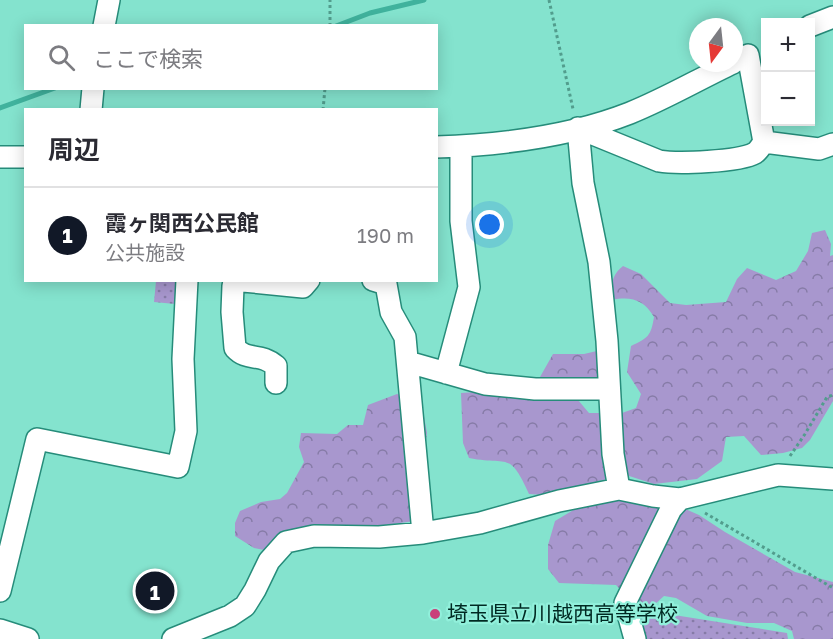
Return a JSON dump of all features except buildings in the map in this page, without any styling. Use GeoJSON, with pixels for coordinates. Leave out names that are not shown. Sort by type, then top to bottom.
{"type":"FeatureCollection","features":[{"type":"Feature","properties":{"kind":"street"},"geometry":{"type":"LineString","coordinates":[[104,24],[109,0]]}},
{"type":"Feature","properties":{"kind":"street"},"geometry":{"type":"LineString","coordinates":[[815,24],[833,17]]}},
{"type":"Feature","properties":{"kind":"street"},"geometry":{"type":"LineString","coordinates":[[438,147],[500,144],[578,128],[629,113],[745,57],[764,142],[756,153],[731,159],[671,163],[578,128]]}},
{"type":"Feature","properties":{"kind":"street"},"geometry":{"type":"LineString","coordinates":[[91,108],[93,90]]}},
{"type":"Feature","properties":{"kind":"street"},"geometry":{"type":"LineString","coordinates":[[578,128],[583,183],[598,262],[607,341],[613,454],[619,489]]}},
{"type":"Feature","properties":{"kind":"street"},"geometry":{"type":"LineString","coordinates":[[764,142],[819,149],[833,144]]}},
{"type":"Feature","properties":{"kind":"street"},"geometry":{"type":"LineString","coordinates":[[446,372],[469,287],[461,221],[461,146]]}},
{"type":"Feature","properties":{"kind":"street"},"geometry":{"type":"LineString","coordinates":[[0,157],[24,157]]}},
{"type":"Feature","properties":{"kind":"street"},"geometry":{"type":"LineString","coordinates":[[0,591],[37,439],[178,467],[186,431],[183,359],[187,282]]}},
{"type":"Feature","properties":{"kind":"street"},"geometry":{"type":"LineString","coordinates":[[240,282],[233,286],[232,312],[235,348],[244,356],[268,359],[276,366],[276,383]]}},
{"type":"Feature","properties":{"kind":"street"},"geometry":{"type":"LineString","coordinates":[[253,282],[303,287],[307,282]]}},
{"type":"Feature","properties":{"kind":"street"},"geometry":{"type":"LineString","coordinates":[[380,282],[386,284],[391,312],[405,337],[423,533]]}},
{"type":"Feature","properties":{"kind":"street"},"geometry":{"type":"LineString","coordinates":[[408,362],[485,384],[535,388],[609,389]]}},
{"type":"Feature","properties":{"kind":"street"},"geometry":{"type":"LineString","coordinates":[[173,639],[230,616],[245,606],[268,561],[286,542],[314,536],[379,537],[423,533],[480,523],[560,501],[619,489],[653,496],[680,498],[778,475],[833,479]]}},
{"type":"Feature","properties":{"kind":"street"},"geometry":{"type":"LineString","coordinates":[[635,639],[625,603],[671,509],[680,498]]}},
{"type":"Feature","properties":{"kind":"street"},"geometry":{"type":"LineString","coordinates":[[0,630],[28,639]]}},
{"type":"Feature","properties":{"kind":"path"},"geometry":{"type":"LineString","coordinates":[[330,0],[330,24]]}},
{"type":"Feature","properties":{"kind":"path"},"geometry":{"type":"LineString","coordinates":[[549,0],[578,128]]}},
{"type":"Feature","properties":{"kind":"path"},"geometry":{"type":"LineString","coordinates":[[323,108],[325,90]]}},
{"type":"Feature","properties":{"kind":"path"},"geometry":{"type":"LineString","coordinates":[[778,475],[827,397],[833,395]]}},
{"type":"Feature","properties":{"kind":"path"},"geometry":{"type":"LineString","coordinates":[[680,498],[833,588]]}},
{"type":"Feature","properties":{"kind":"green space"},"geometry":{"type":"Polygon","coordinates":[[[825,230],[831,244],[830,256],[833,255],[833,401],[810,440],[802,448],[761,455],[744,436],[726,437],[722,461],[697,479],[654,484],[626,475],[598,481],[585,487],[556,490],[543,495],[529,494],[517,471],[506,462],[469,458],[463,443],[461,393],[476,392],[503,378],[540,377],[553,354],[584,354],[601,350],[604,380],[589,382],[578,400],[589,413],[622,413],[636,408],[641,394],[627,372],[631,346],[648,336],[654,317],[641,303],[631,299],[612,300],[613,281],[616,273],[623,266],[641,274],[670,303],[686,305],[726,302],[737,279],[747,268],[776,280],[796,271],[808,251],[812,233],[825,230]]]}},
{"type":"Feature","properties":{"kind":"green space"},"geometry":{"type":"Polygon","coordinates":[[[156,282],[176,282],[175,304],[154,302],[156,282]]]}},
{"type":"Feature","properties":{"kind":"green space"},"geometry":{"type":"Polygon","coordinates":[[[397,394],[421,400],[427,433],[415,521],[275,540],[264,550],[254,548],[235,536],[235,523],[240,511],[261,502],[280,499],[287,493],[304,462],[299,447],[301,433],[337,434],[348,425],[363,425],[368,405],[397,394]]]}},
{"type":"Feature","properties":{"kind":"green space"},"geometry":{"type":"Polygon","coordinates":[[[622,498],[683,508],[699,515],[795,572],[833,582],[833,639],[794,639],[792,631],[774,623],[747,623],[707,616],[676,598],[664,596],[653,606],[633,603],[616,585],[559,583],[548,569],[548,545],[555,521],[575,509],[622,498]]]}},
{"type":"Feature","properties":{"kind":"green space"},"geometry":{"type":"Polygon","coordinates":[[[636,609],[787,633],[788,639],[646,639],[636,609]]]}},
{"type":"Feature","properties":{"kind":"waterway"},"geometry":{"type":"LineString","coordinates":[[341,24],[370,13],[424,0]]}},
{"type":"Feature","properties":{"kind":"waterway"},"geometry":{"type":"LineString","coordinates":[[0,108],[50,90]]}},
{"type":"Feature","properties":{"kind":"place","name":"霞ヶ関西公民館"},"geometry":{"type":"Point","coordinates":[155,591]}},
{"type":"Feature","properties":{"kind":"place","name":"埼玉県立川越西高等学校"},"geometry":{"type":"Point","coordinates":[435,614]}}]}
